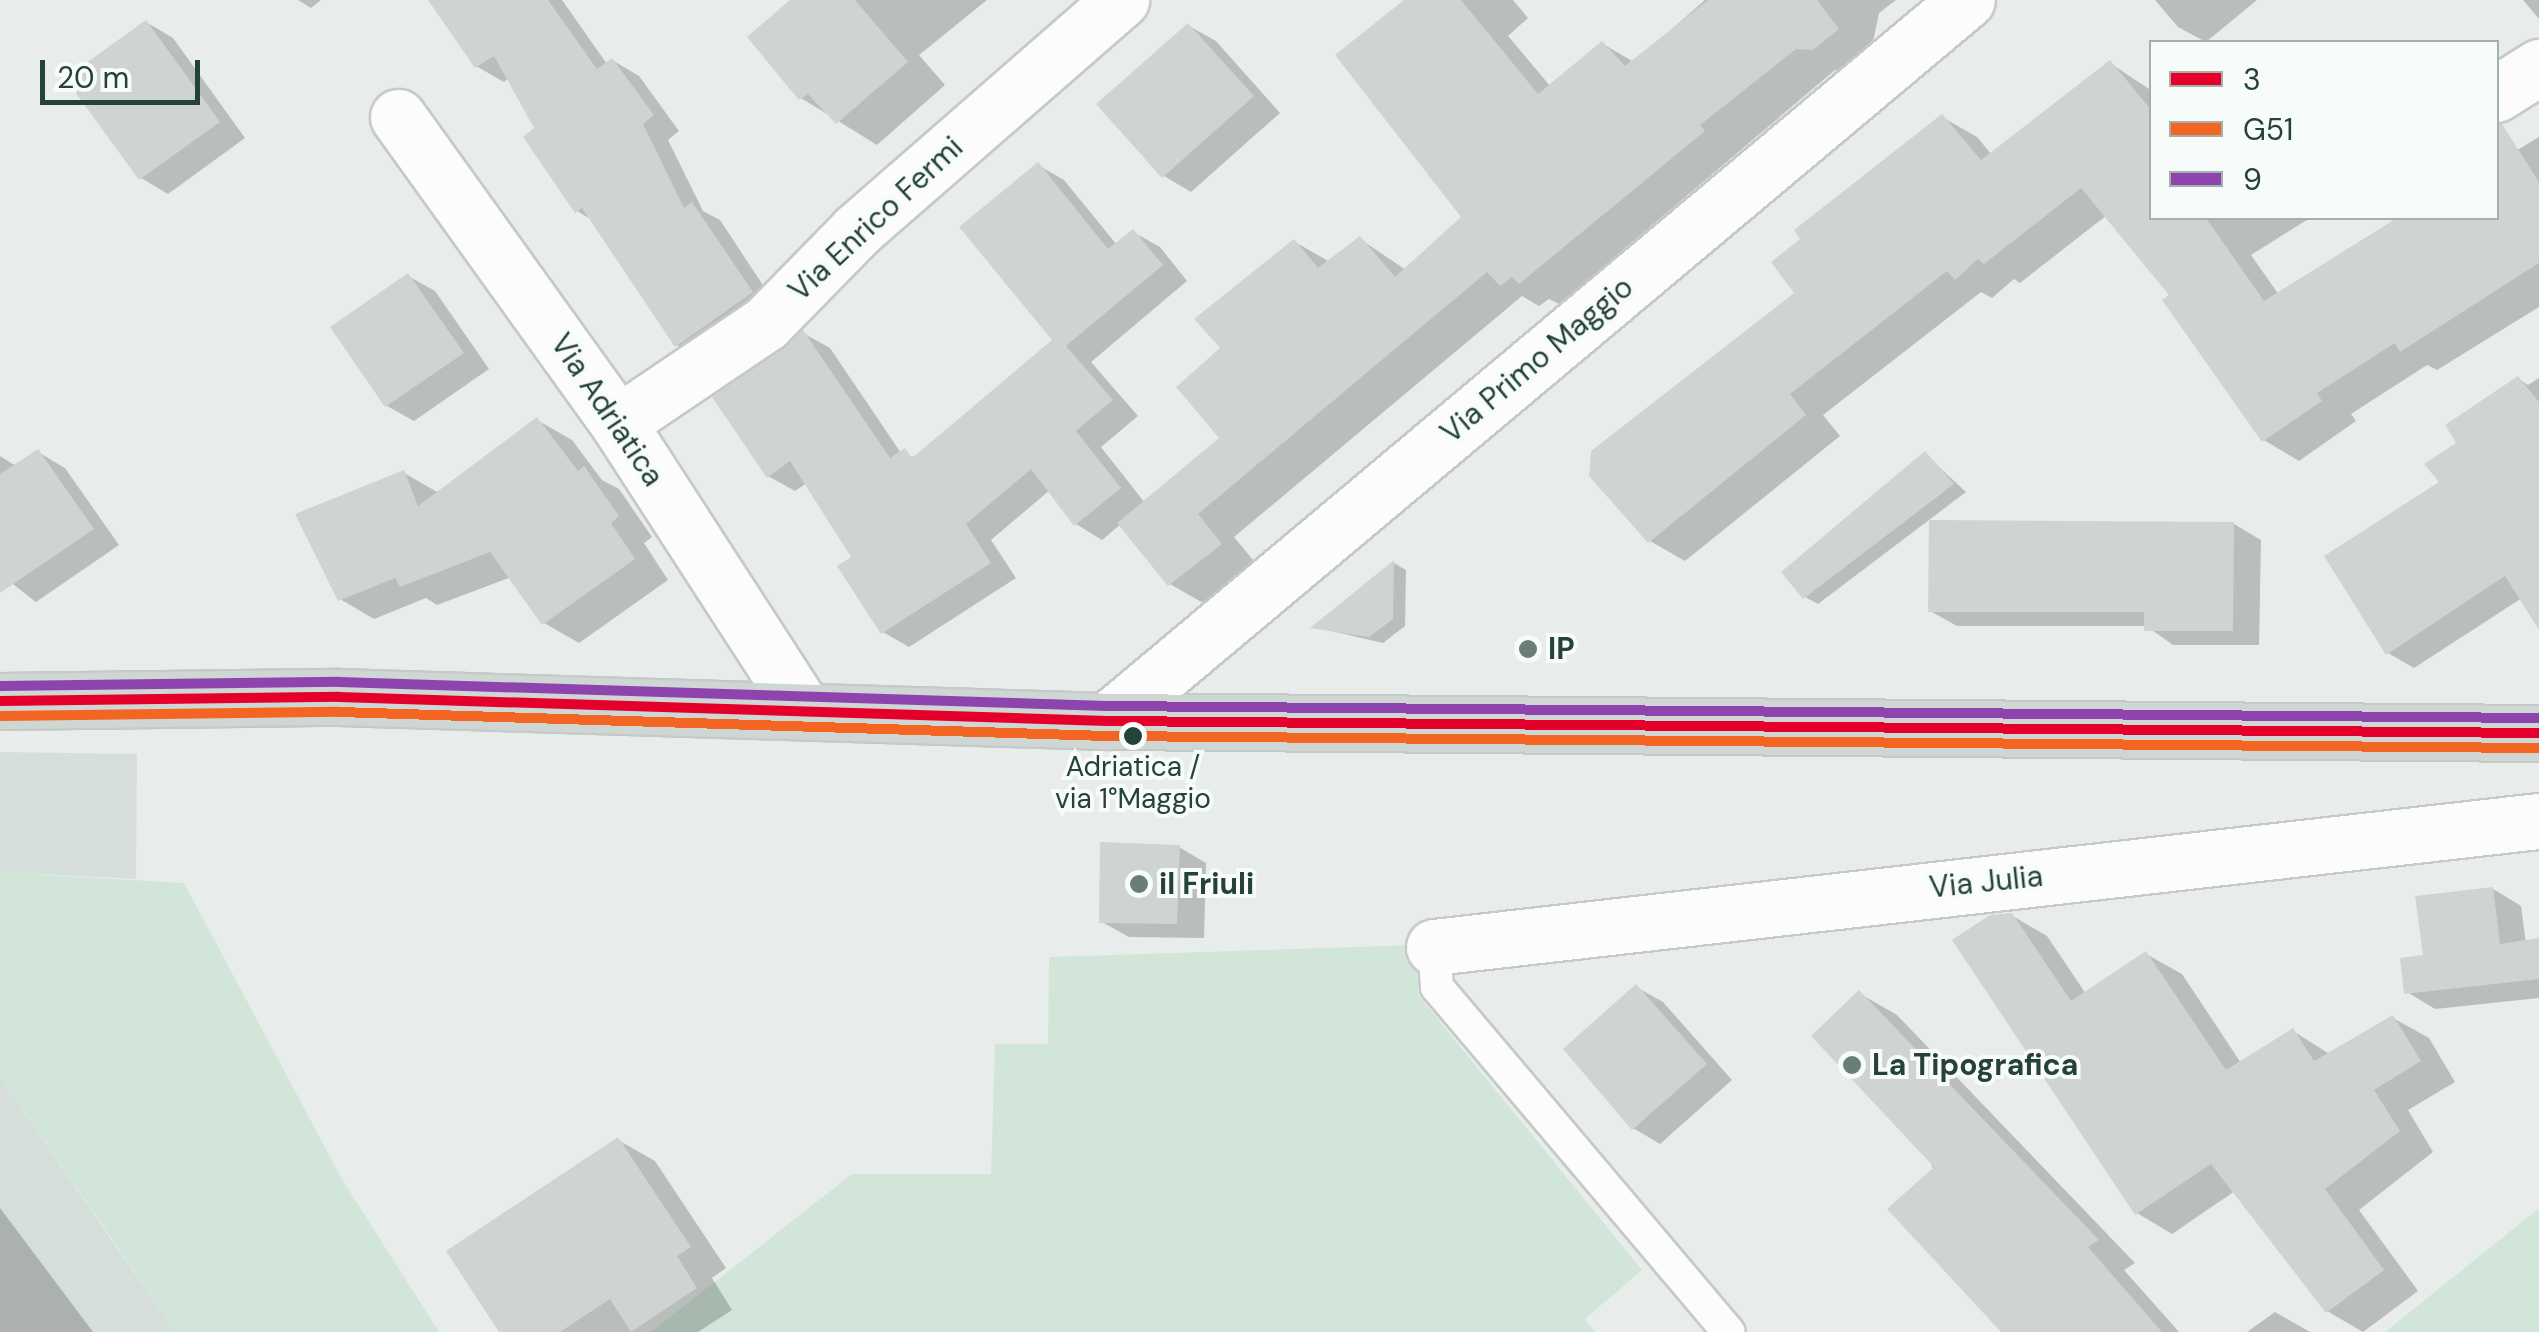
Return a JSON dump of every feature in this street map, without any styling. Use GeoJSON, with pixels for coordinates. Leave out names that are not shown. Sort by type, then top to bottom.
{"type":"FeatureCollection","features":[{"type":"Feature","properties":{"kind":"main road"},"geometry":{"type":"LineString","coordinates":[[0,700],[340,697],[1106,721],[2539,733]]}},
{"type":"Feature","properties":{"kind":"street","name":"Via Enrico Fermi"},"geometry":{"type":"LineString","coordinates":[[618,422],[766,323],[856,231],[1121,0]]}},
{"type":"Feature","properties":{"kind":"street","name":"Via Primo Maggio"},"geometry":{"type":"LineString","coordinates":[[1106,721],[1968,0]]}},
{"type":"Feature","properties":{"kind":"street"},"geometry":{"type":"LineString","coordinates":[[2499,92],[2539,68]]}},
{"type":"Feature","properties":{"kind":"street","name":"Via Adriatica"},"geometry":{"type":"LineString","coordinates":[[398,117],[618,422],[804,711]]}},
{"type":"Feature","properties":{"kind":"street","name":"Via Julia"},"geometry":{"type":"LineString","coordinates":[[1434,947],[2539,821]]}},
{"type":"Feature","properties":{"kind":"lane"},"geometry":{"type":"LineString","coordinates":[[1434,947],[1437,987],[1729,1332]]}},
{"type":"Feature","properties":{"kind":"shaded area"},"geometry":{"type":"Polygon","coordinates":[[[0,752],[137,754],[136,879],[0,872],[0,752]]]}},
{"type":"Feature","properties":{"kind":"shaded area"},"geometry":{"type":"Polygon","coordinates":[[[0,1077],[108,1235],[176,1332],[0,1332],[0,1077]]]}},
{"type":"Feature","properties":{"kind":"green space"},"geometry":{"type":"Polygon","coordinates":[[[0,872],[184,883],[343,1181],[439,1332],[176,1332],[0,1077],[0,872]]]}},
{"type":"Feature","properties":{"kind":"green space"},"geometry":{"type":"Polygon","coordinates":[[[1415,945],[1419,996],[1642,1270],[1585,1319],[1595,1332],[651,1332],[852,1174],[991,1174],[995,1044],[1048,1044],[1049,957],[1415,945]]]}},
{"type":"Feature","properties":{"kind":"green space"},"geometry":{"type":"Polygon","coordinates":[[[2539,1208],[2539,1332],[2385,1332],[2539,1208]]]}},
{"type":"Feature","properties":{"kind":"building"},"geometry":{"type":"Polygon","coordinates":[[[428,0],[548,0],[597,69],[612,58],[654,115],[643,124],[684,208],[692,202],[753,292],[675,347],[582,208],[575,213],[523,137],[534,128],[494,56],[475,68],[428,0]]]}},
{"type":"Feature","properties":{"kind":"building"},"geometry":{"type":"Polygon","coordinates":[[[790,0],[855,0],[908,62],[836,124],[808,94],[799,100],[747,37],[790,0]]]}},
{"type":"Feature","properties":{"kind":"building"},"geometry":{"type":"Polygon","coordinates":[[[1404,0],[1461,0],[1538,94],[1602,41],[1625,66],[1708,0],[1817,0],[1839,29],[1813,50],[1796,49],[1700,125],[1705,131],[1519,284],[1512,277],[1500,286],[1487,272],[1198,514],[1222,544],[1168,586],[1117,523],[1219,438],[1176,387],[1220,348],[1194,319],[1294,239],[1318,268],[1360,236],[1395,277],[1461,217],[1335,55],[1404,0]]]}},
{"type":"Feature","properties":{"kind":"building"},"geometry":{"type":"Polygon","coordinates":[[[146,20],[220,122],[139,180],[65,78],[146,20]]]}},
{"type":"Feature","properties":{"kind":"building"},"geometry":{"type":"Polygon","coordinates":[[[1188,23],[1254,96],[1162,178],[1096,104],[1188,23]]]}},
{"type":"Feature","properties":{"kind":"building"},"geometry":{"type":"Polygon","coordinates":[[[2110,60],[2149,107],[2149,220],[2207,220],[2264,301],[2394,220],[2499,220],[2502,124],[2539,182],[2539,263],[2400,352],[2395,343],[2317,393],[2322,401],[2262,442],[2162,300],[2169,295],[2081,188],[1984,264],[1978,259],[1955,280],[1947,271],[1790,394],[1806,415],[1648,543],[1589,476],[1591,451],[1794,293],[1771,262],[1800,239],[1794,230],[1942,114],[1981,160],[2110,60]]]}},
{"type":"Feature","properties":{"kind":"building"},"geometry":{"type":"Polygon","coordinates":[[[1038,162],[1108,249],[1133,229],[1163,265],[1066,346],[1113,400],[1076,431],[1121,488],[1074,526],[1031,469],[966,524],[991,563],[881,634],[837,566],[851,557],[790,461],[767,478],[712,397],[803,330],[890,458],[905,448],[912,458],[1052,340],[959,227],[1038,162]]]}},
{"type":"Feature","properties":{"kind":"building"},"geometry":{"type":"Polygon","coordinates":[[[408,273],[464,353],[385,407],[330,327],[408,273]]]}},
{"type":"Feature","properties":{"kind":"building"},"geometry":{"type":"Polygon","coordinates":[[[2518,376],[2539,402],[2539,630],[2505,576],[2386,655],[2324,556],[2439,482],[2424,464],[2456,443],[2445,425],[2518,376]]]}},
{"type":"Feature","properties":{"kind":"building"},"geometry":{"type":"Polygon","coordinates":[[[537,417],[578,471],[584,466],[619,516],[611,523],[635,559],[542,625],[490,552],[400,587],[395,578],[338,601],[295,514],[404,470],[418,506],[537,417]]]}},
{"type":"Feature","properties":{"kind":"building"},"geometry":{"type":"Polygon","coordinates":[[[38,449],[94,529],[0,593],[0,474],[38,449]]]}},
{"type":"Feature","properties":{"kind":"building"},"geometry":{"type":"Polygon","coordinates":[[[1925,451],[1954,484],[1803,599],[1781,572],[1925,451]]]}},
{"type":"Feature","properties":{"kind":"building"},"geometry":{"type":"Polygon","coordinates":[[[1929,520],[2234,522],[2233,631],[2144,631],[2144,612],[1928,612],[1929,520]]]}},
{"type":"Feature","properties":{"kind":"building"},"geometry":{"type":"Polygon","coordinates":[[[1394,560],[1393,619],[1369,637],[1310,628],[1394,560]]]}},
{"type":"Feature","properties":{"kind":"building","name":"il Friuli"},"geometry":{"type":"Polygon","coordinates":[[[1100,842],[1180,845],[1177,924],[1099,923],[1100,842]]]}},
{"type":"Feature","properties":{"kind":"building"},"geometry":{"type":"Polygon","coordinates":[[[2493,887],[2500,944],[2539,938],[2539,979],[2404,994],[2400,958],[2423,955],[2415,896],[2493,887]]]}},
{"type":"Feature","properties":{"kind":"building"},"geometry":{"type":"Polygon","coordinates":[[[2012,913],[2071,1001],[2146,951],[2226,1070],[2293,1028],[2314,1061],[2393,1015],[2421,1061],[2374,1090],[2400,1131],[2325,1189],[2384,1270],[2326,1313],[2211,1164],[2135,1215],[1952,940],[1990,915],[2012,913]]]}},
{"type":"Feature","properties":{"kind":"building"},"geometry":{"type":"Polygon","coordinates":[[[1636,984],[1707,1064],[1632,1130],[1563,1049],[1636,984]]]}},
{"type":"Feature","properties":{"kind":"building"},"geometry":{"type":"Polygon","coordinates":[[[1859,990],[2099,1240],[2088,1247],[2162,1332],[2001,1332],[1887,1209],[1934,1167],[1811,1036],[1859,990]]]}},
{"type":"Feature","properties":{"kind":"building"},"geometry":{"type":"Polygon","coordinates":[[[618,1137],[691,1247],[677,1256],[697,1288],[631,1332],[610,1299],[560,1332],[499,1332],[446,1251],[618,1137]]]}},
{"type":"Feature","properties":{"kind":"transit line","name":"9"},"geometry":{"type":"LineString","coordinates":[[0,686],[339,682],[1107,706],[2539,718]]}},
{"type":"Feature","properties":{"kind":"transit line","name":"3"},"geometry":{"type":"LineString","coordinates":[[0,701],[339,697],[1107,721],[2539,733]]}},
{"type":"Feature","properties":{"kind":"transit line","name":"G51"},"geometry":{"type":"LineString","coordinates":[[0,716],[339,712],[1107,736],[2539,748]]}},
{"type":"Feature","properties":{"kind":"place","name":"IP"},"geometry":{"type":"Point","coordinates":[1528,649]}},
{"type":"Feature","properties":{"kind":"place","name":"Adriatica / via 1°Maggio"},"geometry":{"type":"Point","coordinates":[1133,736]}},
{"type":"Feature","properties":{"kind":"place","name":"il Friuli"},"geometry":{"type":"Point","coordinates":[1139,884]}},
{"type":"Feature","properties":{"kind":"place","name":"La Tipografica"},"geometry":{"type":"Point","coordinates":[1852,1065]}}]}
